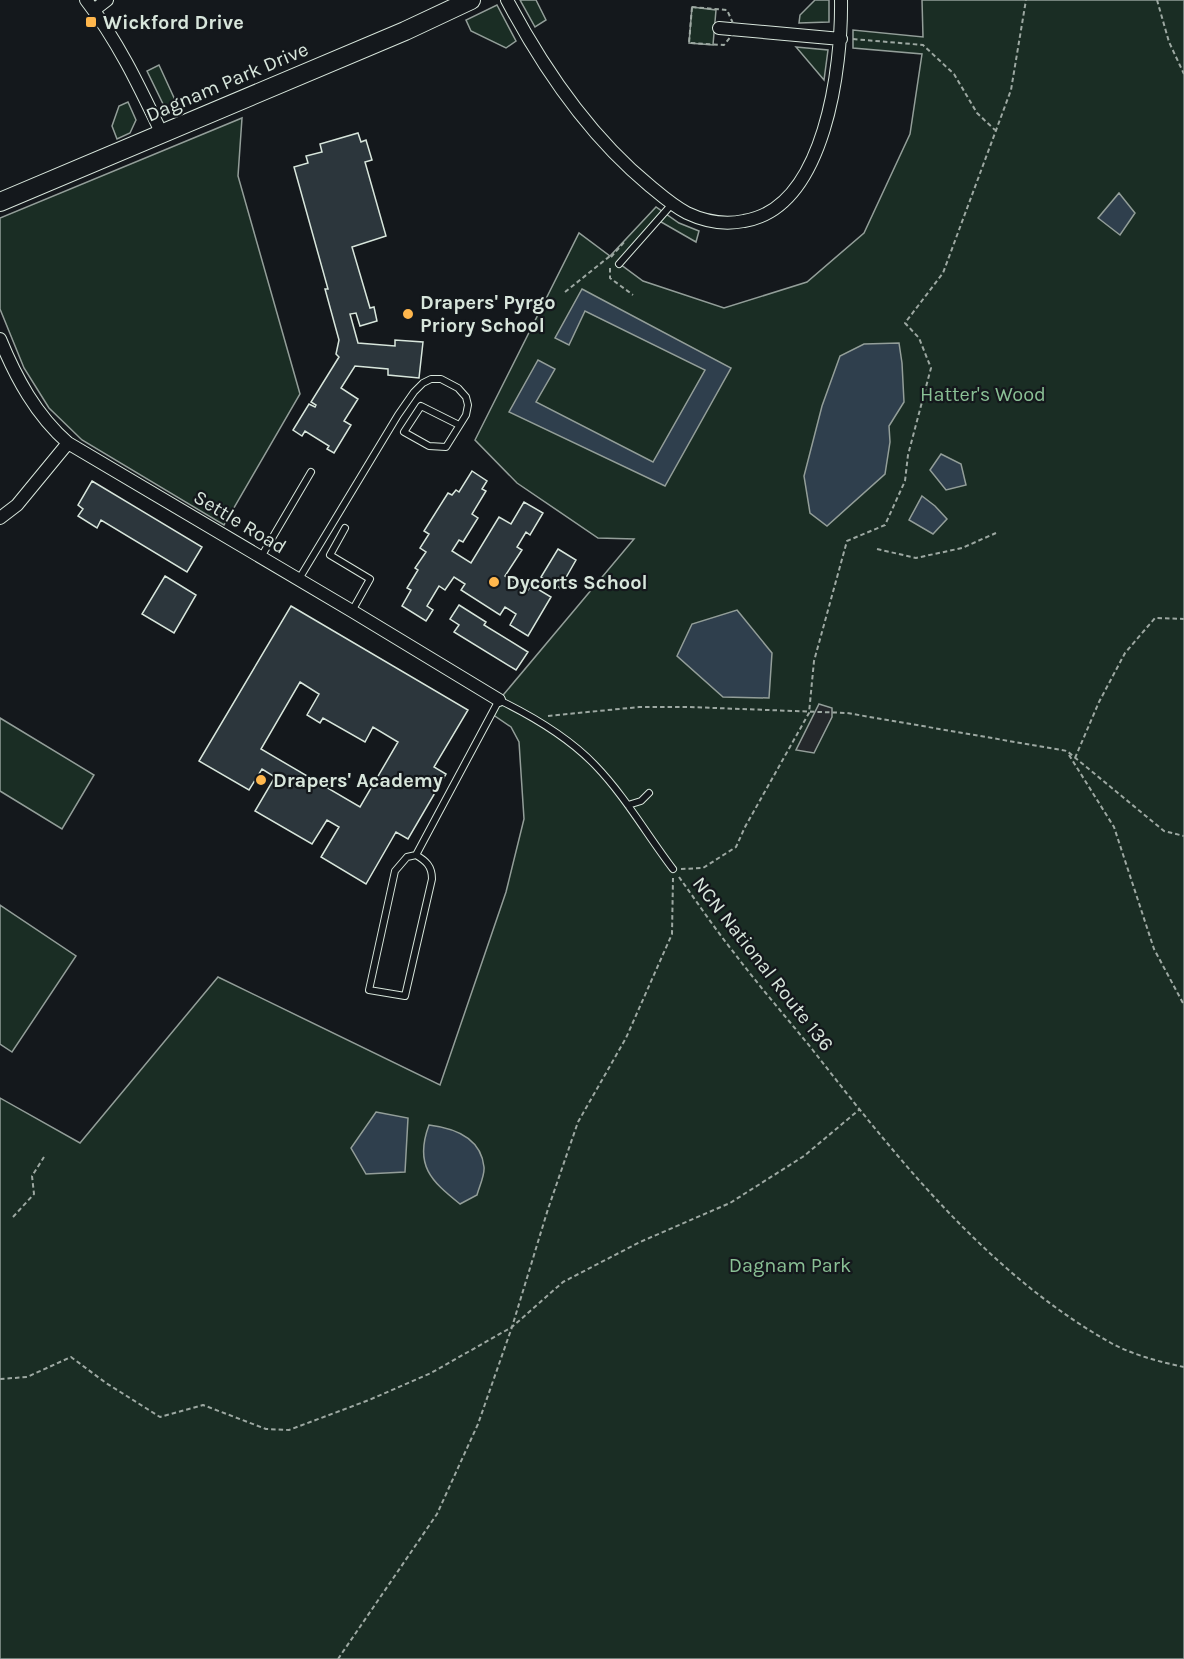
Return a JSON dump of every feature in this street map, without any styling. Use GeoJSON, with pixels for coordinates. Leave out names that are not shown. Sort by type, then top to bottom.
{"type":"FeatureCollection","features":[{"type":"Feature","properties":{"kind":"street"},"geometry":{"type":"LineString","coordinates":[[107,0],[90,5],[137,81],[162,134]]}},
{"type":"Feature","properties":{"kind":"street","name":"Dagnam Park Drive"},"geometry":{"type":"LineString","coordinates":[[0,202],[394,36],[471,0]]}},
{"type":"Feature","properties":{"kind":"street"},"geometry":{"type":"LineString","coordinates":[[507,0],[537,55],[573,106],[608,146],[638,176],[672,204],[698,218],[714,223],[754,220],[789,197],[804,177],[826,119],[836,78],[841,39],[841,0]]}},
{"type":"Feature","properties":{"kind":"street"},"geometry":{"type":"LineString","coordinates":[[719,28],[841,39]]}},
{"type":"Feature","properties":{"kind":"street","name":"Settle Road"},"geometry":{"type":"LineString","coordinates":[[1,342],[29,398],[49,426],[68,443],[499,700]]}},
{"type":"Feature","properties":{"kind":"street"},"geometry":{"type":"LineString","coordinates":[[0,518],[17,505],[68,443]]}},
{"type":"Feature","properties":{"kind":"lane"},"geometry":{"type":"LineString","coordinates":[[620,264],[672,204]]}},
{"type":"Feature","properties":{"kind":"lane"},"geometry":{"type":"LineString","coordinates":[[298,579],[398,414],[423,383],[431,379],[441,379],[458,388],[466,397],[468,405],[466,415],[446,447],[429,446],[404,432],[421,406],[459,425]]}},
{"type":"Feature","properties":{"kind":"lane"},"geometry":{"type":"LineString","coordinates":[[261,558],[311,472]]}},
{"type":"Feature","properties":{"kind":"lane"},"geometry":{"type":"LineString","coordinates":[[345,528],[330,555],[370,579],[352,611]]}},
{"type":"Feature","properties":{"kind":"lane"},"geometry":{"type":"LineString","coordinates":[[416,855],[425,860],[432,869],[432,879],[405,996],[369,990],[395,871],[407,857],[416,855],[499,700],[533,717],[594,764],[628,805],[673,869]]}},
{"type":"Feature","properties":{"kind":"lane"},"geometry":{"type":"LineString","coordinates":[[628,805],[641,801],[649,793]]}},
{"type":"Feature","properties":{"kind":"path","name":"NCN National Route 136"},"geometry":{"type":"LineString","coordinates":[[673,869],[703,868],[736,847],[809,713],[814,661],[848,541],[885,525],[905,481],[908,455],[931,368],[919,338],[904,323],[944,273],[1011,90],[1026,0]]}},
{"type":"Feature","properties":{"kind":"path"},"geometry":{"type":"LineString","coordinates":[[1157,0],[1169,42],[1184,74]]}},
{"type":"Feature","properties":{"kind":"path"},"geometry":{"type":"LineString","coordinates":[[841,39],[923,45],[954,74],[977,113],[996,130]]}},
{"type":"Feature","properties":{"kind":"path"},"geometry":{"type":"LineString","coordinates":[[565,292],[610,256],[610,278],[633,295]]}},
{"type":"Feature","properties":{"kind":"path"},"geometry":{"type":"LineString","coordinates":[[877,549],[916,558],[962,548],[996,533]]}},
{"type":"Feature","properties":{"kind":"path"},"geometry":{"type":"LineString","coordinates":[[1075,758],[1099,702],[1125,653],[1155,618],[1184,619]]}},
{"type":"Feature","properties":{"kind":"path"},"geometry":{"type":"LineString","coordinates":[[533,717],[649,707],[847,713],[1067,752],[1164,831],[1184,836]]}},
{"type":"Feature","properties":{"kind":"path"},"geometry":{"type":"LineString","coordinates":[[1067,752],[1114,827],[1154,949],[1184,1005]]}},
{"type":"Feature","properties":{"kind":"path"},"geometry":{"type":"LineString","coordinates":[[338,1659],[437,1514],[478,1424],[578,1122],[626,1038],[672,934],[673,869]]}},
{"type":"Feature","properties":{"kind":"path","name":"NCN National Route 136"},"geometry":{"type":"LineString","coordinates":[[673,869],[735,954],[860,1110],[930,1191],[990,1254],[1055,1307],[1113,1344],[1163,1363],[1184,1367]]}},
{"type":"Feature","properties":{"kind":"path"},"geometry":{"type":"LineString","coordinates":[[0,1379],[27,1377],[71,1357],[106,1383],[160,1417],[202,1405],[266,1429],[289,1430],[369,1400],[431,1373],[512,1327],[563,1282],[640,1242],[730,1203],[804,1156],[860,1110]]}},
{"type":"Feature","properties":{"kind":"path"},"geometry":{"type":"LineString","coordinates":[[13,1217],[34,1194],[32,1176],[44,1157]]}},
{"type":"Feature","properties":{"kind":"green space"},"geometry":{"type":"Polygon","coordinates":[[[520,0],[536,0],[546,20],[535,27],[520,0]]]}},
{"type":"Feature","properties":{"kind":"green space"},"geometry":{"type":"Polygon","coordinates":[[[815,0],[829,0],[829,22],[799,23],[800,15],[815,0]]]}},
{"type":"Feature","properties":{"kind":"green space","name":"Dagnam Park"},"geometry":{"type":"Polygon","coordinates":[[[922,0],[1184,0],[1184,1659],[0,1659],[0,1098],[80,1143],[218,977],[440,1085],[506,892],[524,819],[519,742],[511,727],[492,714],[499,700],[634,539],[598,538],[517,483],[475,440],[579,233],[610,256],[656,207],[679,223],[699,231],[696,242],[656,219],[620,264],[643,281],[724,308],[807,282],[864,233],[910,134],[922,54],[853,48],[853,30],[923,37],[922,0]]]}},
{"type":"Feature","properties":{"kind":"green space"},"geometry":{"type":"Polygon","coordinates":[[[497,5],[516,41],[506,48],[471,31],[466,20],[497,5]]]}},
{"type":"Feature","properties":{"kind":"green space"},"geometry":{"type":"Polygon","coordinates":[[[692,7],[716,10],[713,45],[689,43],[692,7]]]}},
{"type":"Feature","properties":{"kind":"green space"},"geometry":{"type":"Polygon","coordinates":[[[796,47],[828,50],[824,80],[796,47]]]}},
{"type":"Feature","properties":{"kind":"green space"},"geometry":{"type":"Polygon","coordinates":[[[159,65],[181,113],[165,108],[147,71],[159,65]]]}},
{"type":"Feature","properties":{"kind":"green space"},"geometry":{"type":"Polygon","coordinates":[[[128,102],[136,120],[130,133],[117,139],[112,126],[119,106],[128,102]]]}},
{"type":"Feature","properties":{"kind":"green space"},"geometry":{"type":"Polygon","coordinates":[[[242,118],[238,176],[300,394],[224,525],[82,440],[49,408],[24,368],[0,309],[0,218],[242,118]]]}},
{"type":"Feature","properties":{"kind":"green space"},"geometry":{"type":"Polygon","coordinates":[[[0,718],[94,775],[62,829],[0,791],[0,718]]]}},
{"type":"Feature","properties":{"kind":"green space"},"geometry":{"type":"Polygon","coordinates":[[[0,905],[76,956],[12,1052],[0,1044],[0,905]]]}},
{"type":"Feature","properties":{"kind":"shaded area"},"geometry":{"type":"Polygon","coordinates":[[[819,704],[832,708],[832,717],[814,753],[796,750],[819,704]]]}},
{"type":"Feature","properties":{"kind":"water"},"geometry":{"type":"Polygon","coordinates":[[[1119,193],[1135,213],[1120,235],[1098,218],[1119,193]]]}},
{"type":"Feature","properties":{"kind":"water"},"geometry":{"type":"Polygon","coordinates":[[[582,289],[731,368],[665,486],[509,412],[538,360],[555,369],[536,402],[653,462],[705,370],[585,311],[569,345],[555,338],[582,289]]]}},
{"type":"Feature","properties":{"kind":"water"},"geometry":{"type":"Polygon","coordinates":[[[899,343],[904,402],[889,426],[890,442],[885,474],[827,526],[810,513],[804,476],[822,406],[840,356],[864,344],[899,343]]]}},
{"type":"Feature","properties":{"kind":"water"},"geometry":{"type":"Polygon","coordinates":[[[941,454],[961,464],[966,485],[946,490],[930,470],[941,454]]]}},
{"type":"Feature","properties":{"kind":"water"},"geometry":{"type":"Polygon","coordinates":[[[922,496],[947,519],[933,534],[909,520],[922,496]]]}},
{"type":"Feature","properties":{"kind":"water"},"geometry":{"type":"Polygon","coordinates":[[[737,610],[772,653],[769,698],[723,697],[677,656],[692,624],[737,610]]]}},
{"type":"Feature","properties":{"kind":"water"},"geometry":{"type":"Polygon","coordinates":[[[376,1112],[408,1118],[405,1172],[366,1174],[351,1148],[376,1112]]]}},
{"type":"Feature","properties":{"kind":"water"},"geometry":{"type":"Polygon","coordinates":[[[429,1125],[457,1132],[465,1136],[478,1149],[484,1170],[477,1195],[460,1204],[433,1179],[428,1171],[423,1151],[429,1125]]]}},
{"type":"Feature","properties":{"kind":"building"},"geometry":{"type":"Polygon","coordinates":[[[358,133],[361,142],[366,140],[372,160],[365,162],[386,236],[352,247],[370,308],[374,307],[377,321],[360,326],[356,313],[350,314],[358,343],[395,346],[395,340],[423,342],[419,378],[388,375],[388,369],[355,366],[341,388],[358,399],[344,421],[351,425],[334,453],[327,449],[329,446],[305,431],[302,436],[293,430],[309,404],[315,407],[316,405],[311,402],[339,357],[336,354],[339,340],[325,289],[328,289],[294,167],[308,163],[306,156],[322,152],[320,144],[358,133]]]}},
{"type":"Feature","properties":{"kind":"building"},"geometry":{"type":"Polygon","coordinates":[[[472,471],[487,481],[482,489],[486,491],[472,514],[478,518],[463,542],[459,540],[452,551],[471,563],[499,517],[511,524],[524,502],[543,513],[530,535],[526,532],[517,547],[522,550],[505,576],[528,590],[531,585],[551,597],[528,636],[510,625],[516,614],[505,607],[500,615],[461,590],[465,584],[454,577],[445,590],[439,586],[427,606],[433,610],[426,621],[402,606],[411,590],[407,588],[418,570],[415,568],[426,552],[420,548],[429,534],[424,531],[448,493],[452,495],[456,490],[459,492],[472,471]]]}},
{"type":"Feature","properties":{"kind":"building"},"geometry":{"type":"Polygon","coordinates":[[[92,481],[202,547],[187,572],[101,520],[97,528],[78,516],[83,509],[78,505],[92,481]]]}},
{"type":"Feature","properties":{"kind":"building"},"geometry":{"type":"Polygon","coordinates":[[[558,549],[576,560],[560,588],[541,577],[558,549]]]}},
{"type":"Feature","properties":{"kind":"building"},"geometry":{"type":"Polygon","coordinates":[[[165,576],[196,595],[174,633],[142,614],[165,576]]]}},
{"type":"Feature","properties":{"kind":"building"},"geometry":{"type":"Polygon","coordinates":[[[459,605],[486,622],[484,625],[528,652],[516,670],[454,632],[459,625],[450,619],[459,605]]]}},
{"type":"Feature","properties":{"kind":"building"},"geometry":{"type":"Polygon","coordinates":[[[291,606],[468,710],[434,767],[446,774],[408,839],[396,832],[366,884],[321,857],[339,827],[327,820],[312,844],[255,811],[275,777],[262,769],[249,790],[199,761],[291,606]],[[300,682],[261,749],[360,807],[398,742],[373,727],[365,742],[323,718],[320,723],[307,715],[319,694],[300,682]]]}},
{"type":"Feature","properties":{"kind":"place","name":"Wickford Drive"},"geometry":{"type":"Point","coordinates":[91,22]}},
{"type":"Feature","properties":{"kind":"place","name":"Drapers' Pyrgo Priory School"},"geometry":{"type":"Point","coordinates":[408,314]}},
{"type":"Feature","properties":{"kind":"place","name":"Dycorts School"},"geometry":{"type":"Point","coordinates":[494,582]}},
{"type":"Feature","properties":{"kind":"place","name":"Drapers' Academy"},"geometry":{"type":"Point","coordinates":[261,780]}},
{"type":"Feature","properties":{"kind":"park label","name":"Hatter's Wood"},"geometry":{"type":"Point","coordinates":[983,394]}}]}
